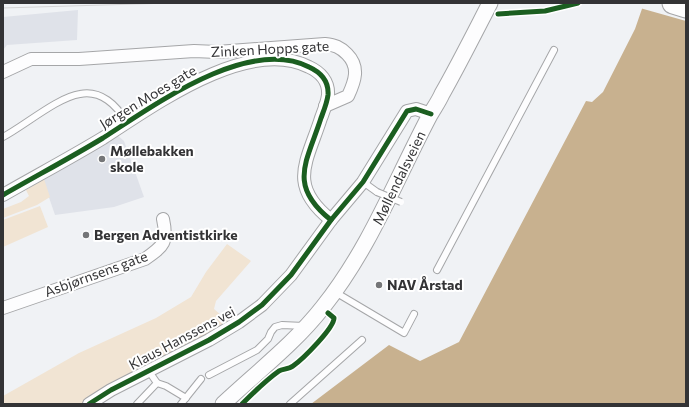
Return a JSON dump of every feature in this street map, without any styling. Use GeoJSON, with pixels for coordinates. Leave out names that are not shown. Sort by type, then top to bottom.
{"type":"FeatureCollection","features":[{"type":"Feature","properties":{"kind":"highway"},"geometry":{"type":"LineString","coordinates":[[673,3],[686,7]]}},
{"type":"Feature","properties":{"kind":"street","name":"Møllendalsveien"},"geometry":{"type":"LineString","coordinates":[[223,404],[287,347],[308,326],[335,292],[358,258],[380,219],[431,114],[490,3]]}},
{"type":"Feature","properties":{"kind":"street","name":"Zinken Hopps gate"},"geometry":{"type":"LineString","coordinates":[[3,72],[31,59],[79,59],[332,44],[339,47],[353,60],[355,69],[354,83],[348,96],[325,106]]}},
{"type":"Feature","properties":{"kind":"street","name":"Jørgen Moes gate"},"geometry":{"type":"LineString","coordinates":[[3,195],[205,77],[236,65],[274,59],[292,60],[304,64],[320,74],[328,87],[325,106],[307,158],[304,171],[304,184],[310,198],[318,210],[331,220]]}},
{"type":"Feature","properties":{"kind":"street","name":"Klaus Hanssens vei"},"geometry":{"type":"LineString","coordinates":[[89,404],[110,390],[209,340],[239,322],[262,305],[291,275],[331,220],[363,182],[407,111],[416,109],[431,114]]}},
{"type":"Feature","properties":{"kind":"street","name":"Asbjørnsens gate"},"geometry":{"type":"LineString","coordinates":[[3,307],[145,259],[156,252],[164,241],[166,234],[163,219]]}},
{"type":"Feature","properties":{"kind":"lane"},"geometry":{"type":"LineString","coordinates":[[438,270],[554,50]]}},
{"type":"Feature","properties":{"kind":"lane"},"geometry":{"type":"LineString","coordinates":[[3,137],[60,102],[72,96],[81,94],[93,94],[109,101],[121,111],[126,122]]}},
{"type":"Feature","properties":{"kind":"lane"},"geometry":{"type":"LineString","coordinates":[[363,182],[377,192],[401,202]]}},
{"type":"Feature","properties":{"kind":"lane"},"geometry":{"type":"LineString","coordinates":[[335,292],[404,333],[414,314]]}},
{"type":"Feature","properties":{"kind":"lane"},"geometry":{"type":"LineString","coordinates":[[209,375],[257,350],[268,339],[275,327],[282,325],[308,326]]}},
{"type":"Feature","properties":{"kind":"lane"},"geometry":{"type":"LineString","coordinates":[[290,404],[362,340]]}},
{"type":"Feature","properties":{"kind":"lane"},"geometry":{"type":"LineString","coordinates":[[148,370],[157,383],[166,386],[186,398]]}},
{"type":"Feature","properties":{"kind":"lane"},"geometry":{"type":"LineString","coordinates":[[181,404],[201,379]]}},
{"type":"Feature","properties":{"kind":"lane"},"geometry":{"type":"LineString","coordinates":[[137,404],[157,383]]}},
{"type":"Feature","properties":{"kind":"shaded area"},"geometry":{"type":"Polygon","coordinates":[[[644,3],[686,3],[686,404],[311,404],[389,345],[420,361],[459,342],[586,101],[592,102],[603,92],[635,29],[644,3]]]}},
{"type":"Feature","properties":{"kind":"shaded area"},"geometry":{"type":"Polygon","coordinates":[[[78,10],[77,40],[7,45],[3,50],[3,17],[78,10]]]}},
{"type":"Feature","properties":{"kind":"shaded area","name":"Møllebakken skole"},"geometry":{"type":"Polygon","coordinates":[[[116,134],[124,141],[144,197],[114,207],[55,215],[42,177],[116,134]]]}},
{"type":"Feature","properties":{"kind":"shaded area"},"geometry":{"type":"Polygon","coordinates":[[[44,179],[50,197],[37,205],[3,218],[3,209],[21,202],[29,196],[26,190],[44,179]]]}},
{"type":"Feature","properties":{"kind":"shaded area"},"geometry":{"type":"Polygon","coordinates":[[[40,206],[48,227],[3,247],[3,220],[40,206]]]}},
{"type":"Feature","properties":{"kind":"shaded area"},"geometry":{"type":"Polygon","coordinates":[[[227,244],[251,261],[216,301],[214,309],[229,322],[206,336],[135,371],[83,404],[3,404],[3,396],[79,353],[156,318],[191,297],[206,272],[227,244]]]}},
{"type":"Feature","properties":{"kind":"pier"},"geometry":{"type":"Polygon","coordinates":[[[642,3],[686,3],[686,21],[640,8],[642,3]]]}},
{"type":"Feature","properties":{"kind":"tram line"},"geometry":{"type":"LineString","coordinates":[[3,8],[170,3]]}},
{"type":"Feature","properties":{"kind":"cycle path"},"geometry":{"type":"LineString","coordinates":[[498,14],[545,11],[578,3]]}},
{"type":"Feature","properties":{"kind":"cycle path"},"geometry":{"type":"LineString","coordinates":[[3,195],[103,138],[174,93],[202,79],[230,67],[258,61],[285,60],[313,69],[320,74],[327,85],[327,101],[306,160],[304,172],[305,184],[309,195],[317,207],[331,220]]}},
{"type":"Feature","properties":{"kind":"cycle path"},"geometry":{"type":"LineString","coordinates":[[89,404],[111,390],[209,340],[239,322],[262,305],[291,275],[331,220],[363,182],[407,111],[416,109],[431,114]]}},
{"type":"Feature","properties":{"kind":"cycle path"},"geometry":{"type":"LineString","coordinates":[[242,404],[275,374],[298,362],[317,343],[333,323],[334,318],[328,313]]}},
{"type":"Feature","properties":{"kind":"place","name":"Møllebakken skole"},"geometry":{"type":"Point","coordinates":[102,159]}},
{"type":"Feature","properties":{"kind":"place","name":"Bergen Adventistkirke"},"geometry":{"type":"Point","coordinates":[86,235]}},
{"type":"Feature","properties":{"kind":"place","name":"NAV Årstad"},"geometry":{"type":"Point","coordinates":[379,285]}}]}
